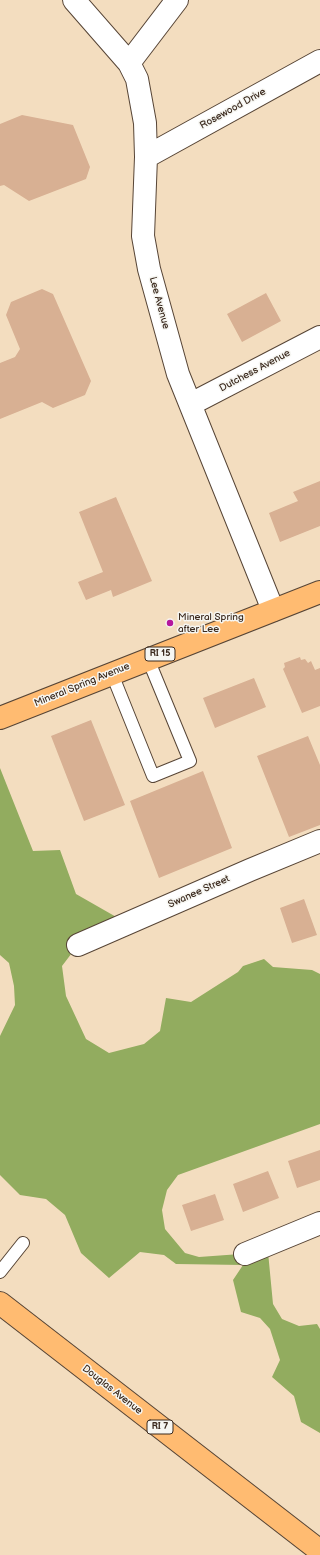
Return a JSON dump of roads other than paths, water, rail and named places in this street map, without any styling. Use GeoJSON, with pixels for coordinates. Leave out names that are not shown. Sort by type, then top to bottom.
{"type":"FeatureCollection","features":[{"type":"Feature","properties":{"kind":"main road","name":"Mineral Spring Avenue"},"geometry":{"type":"LineString","coordinates":[[0,718],[273,610],[320,593]]}},
{"type":"Feature","properties":{"kind":"main road","name":"Douglas Avenue"},"geometry":{"type":"LineString","coordinates":[[0,1303],[320,1551]]}},
{"type":"Feature","properties":{"kind":"street","name":"Lee Avenue"},"geometry":{"type":"LineString","coordinates":[[74,0],[129,63],[137,79],[145,123],[146,157],[143,236],[150,269],[178,374],[273,610]]}},
{"type":"Feature","properties":{"kind":"street"},"geometry":{"type":"LineString","coordinates":[[129,63],[177,0]]}},
{"type":"Feature","properties":{"kind":"street","name":"Rosewood Drive"},"geometry":{"type":"LineString","coordinates":[[146,157],[320,61]]}},
{"type":"Feature","properties":{"kind":"street","name":"Dutchess Avenue"},"geometry":{"type":"LineString","coordinates":[[190,404],[320,337]]}},
{"type":"Feature","properties":{"kind":"street","name":"Swanee Street"},"geometry":{"type":"LineString","coordinates":[[78,945],[320,841]]}},
{"type":"Feature","properties":{"kind":"street"},"geometry":{"type":"LineString","coordinates":[[245,1254],[320,1223]]}},
{"type":"Feature","properties":{"kind":"lane"},"geometry":{"type":"LineString","coordinates":[[112,674],[153,776],[190,761],[148,659]]}},
{"type":"Feature","properties":{"kind":"lane"},"geometry":{"type":"LineString","coordinates":[[0,1272],[23,1243]]}},
{"type":"Feature","properties":{"kind":"place","name":"Mineral Spring after Lee"},"geometry":{"type":"Point","coordinates":[170,623]}}]}
